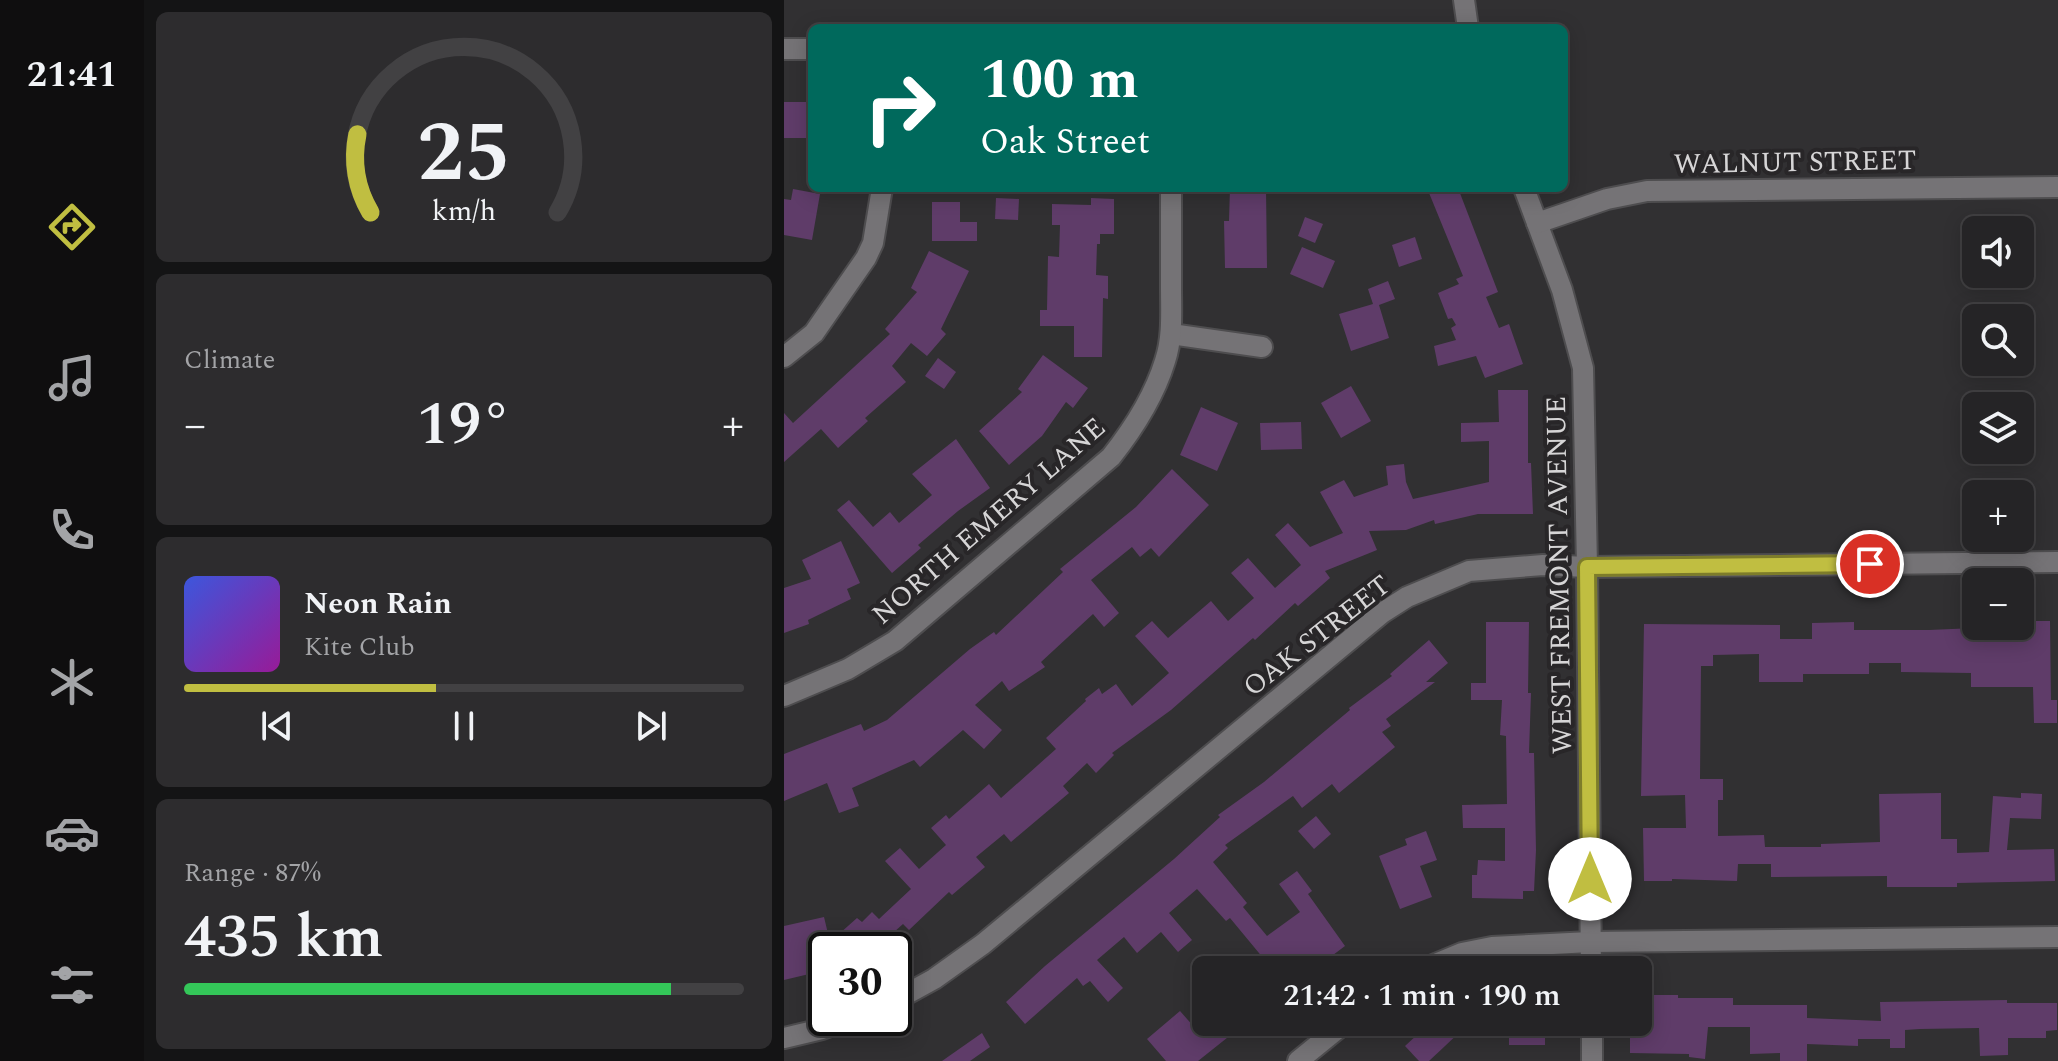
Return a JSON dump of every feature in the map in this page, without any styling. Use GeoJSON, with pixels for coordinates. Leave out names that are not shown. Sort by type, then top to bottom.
{"type":"FeatureCollection","features":[{"type":"Feature","properties":{"kind":"street"},"geometry":{"type":"LineString","coordinates":[[1464,0],[1467,24]]}},
{"type":"Feature","properties":{"kind":"street"},"geometry":{"type":"LineString","coordinates":[[784,49],[808,49]]}},
{"type":"Feature","properties":{"kind":"street","name":"WALNUT STREET"},"geometry":{"type":"LineString","coordinates":[[1537,223],[1607,199],[1647,191],[2058,187]]}},
{"type":"Feature","properties":{"kind":"street"},"geometry":{"type":"LineString","coordinates":[[784,357],[814,333],[866,258],[873,243],[881,192]]}},
{"type":"Feature","properties":{"kind":"street","name":"NORTH EMERY LANE"},"geometry":{"type":"LineString","coordinates":[[784,696],[848,669],[895,641],[1111,457],[1144,412],[1166,360],[1171,334],[1171,192]]}},
{"type":"Feature","properties":{"kind":"street","name":"WEST FREMONT AVENUE"},"geometry":{"type":"LineString","coordinates":[[1525,192],[1562,290],[1583,368],[1590,956]]}},
{"type":"Feature","properties":{"kind":"street"},"geometry":{"type":"LineString","coordinates":[[1171,334],[1262,347]]}},
{"type":"Feature","properties":{"kind":"street","name":"OAK STREET"},"geometry":{"type":"LineString","coordinates":[[912,991],[983,944],[1382,613],[1407,597],[1469,571],[1543,565],[2058,562]]}},
{"type":"Feature","properties":{"kind":"street"},"geometry":{"type":"LineString","coordinates":[[1455,956],[1492,947],[1590,942],[2058,937]]}},
{"type":"Feature","properties":{"kind":"street"},"geometry":{"type":"LineString","coordinates":[[784,1038],[808,1032]]}},
{"type":"Feature","properties":{"kind":"street"},"geometry":{"type":"LineString","coordinates":[[1298,1061],[1329,1036]]}},
{"type":"Feature","properties":{"kind":"street"},"geometry":{"type":"LineString","coordinates":[[1592,1036],[1592,1061]]}},
{"type":"Feature","properties":{"kind":"building"},"geometry":{"type":"Polygon","coordinates":[[[784,102],[808,102],[808,138],[784,138],[784,102]]]}},
{"type":"Feature","properties":{"kind":"building"},"geometry":{"type":"Polygon","coordinates":[[[793,189],[820,194],[812,240],[784,235],[784,199],[791,200],[793,189]]]}},
{"type":"Feature","properties":{"kind":"building"},"geometry":{"type":"Polygon","coordinates":[[[1230,192],[1266,192],[1267,268],[1225,268],[1224,221],[1229,221],[1230,192]]]}},
{"type":"Feature","properties":{"kind":"building"},"geometry":{"type":"Polygon","coordinates":[[[1429,192],[1460,192],[1498,292],[1486,297],[1499,328],[1509,324],[1523,364],[1485,378],[1476,356],[1438,366],[1434,346],[1456,340],[1451,328],[1456,325],[1452,318],[1448,319],[1438,293],[1459,284],[1456,279],[1463,276],[1429,192]]]}},
{"type":"Feature","properties":{"kind":"building"},"geometry":{"type":"Polygon","coordinates":[[[996,198],[1019,199],[1018,220],[995,219],[996,198]]]}},
{"type":"Feature","properties":{"kind":"building"},"geometry":{"type":"Polygon","coordinates":[[[1091,198],[1114,199],[1114,234],[1100,234],[1100,244],[1097,244],[1096,275],[1108,276],[1108,299],[1103,298],[1102,357],[1074,357],[1074,326],[1040,326],[1040,310],[1047,310],[1048,256],[1059,257],[1060,225],[1052,225],[1052,204],[1091,205],[1091,198]]]}},
{"type":"Feature","properties":{"kind":"building"},"geometry":{"type":"Polygon","coordinates":[[[932,202],[960,202],[960,222],[977,222],[977,241],[932,241],[932,202]]]}},
{"type":"Feature","properties":{"kind":"building"},"geometry":{"type":"Polygon","coordinates":[[[1305,217],[1323,224],[1315,243],[1298,236],[1305,217]]]}},
{"type":"Feature","properties":{"kind":"building"},"geometry":{"type":"Polygon","coordinates":[[[1415,237],[1422,259],[1399,267],[1392,245],[1415,237]]]}},
{"type":"Feature","properties":{"kind":"building"},"geometry":{"type":"Polygon","coordinates":[[[1302,247],[1335,261],[1323,288],[1290,274],[1302,247]]]}},
{"type":"Feature","properties":{"kind":"building"},"geometry":{"type":"Polygon","coordinates":[[[929,251],[969,271],[941,329],[946,334],[927,356],[911,343],[892,366],[906,382],[865,418],[868,421],[838,448],[821,429],[784,462],[784,413],[793,423],[890,334],[885,329],[917,292],[911,288],[929,251]]]}},
{"type":"Feature","properties":{"kind":"building"},"geometry":{"type":"Polygon","coordinates":[[[1388,281],[1395,299],[1379,305],[1389,338],[1351,351],[1339,314],[1373,304],[1368,289],[1388,281]]]}},
{"type":"Feature","properties":{"kind":"building"},"geometry":{"type":"Polygon","coordinates":[[[1043,355],[1088,388],[1073,408],[1066,402],[1042,436],[1009,465],[979,431],[1022,392],[1018,389],[1043,355]]]}},
{"type":"Feature","properties":{"kind":"building"},"geometry":{"type":"Polygon","coordinates":[[[938,358],[956,372],[944,389],[925,376],[938,358]]]}},
{"type":"Feature","properties":{"kind":"building"},"geometry":{"type":"Polygon","coordinates":[[[1351,386],[1371,421],[1341,438],[1321,403],[1351,386]]]}},
{"type":"Feature","properties":{"kind":"building"},"geometry":{"type":"Polygon","coordinates":[[[1498,390],[1528,390],[1528,463],[1531,463],[1533,514],[1478,514],[1435,524],[1434,520],[1406,530],[1369,531],[1377,550],[1325,571],[1330,578],[1298,606],[1295,603],[1171,710],[1112,753],[1114,755],[1096,773],[1087,763],[1063,786],[1069,793],[1011,842],[1004,834],[976,857],[985,867],[952,895],[949,892],[909,930],[903,924],[894,932],[841,932],[857,918],[862,922],[872,912],[879,919],[911,889],[885,861],[900,848],[919,869],[946,845],[931,828],[946,815],[949,819],[989,784],[1001,798],[1056,749],[1046,738],[1085,699],[1099,688],[1102,694],[1116,684],[1132,706],[1169,673],[1135,636],[1152,621],[1168,638],[1211,601],[1228,621],[1254,598],[1231,573],[1248,558],[1275,588],[1301,565],[1275,535],[1288,523],[1310,547],[1343,533],[1320,492],[1344,480],[1354,497],[1388,485],[1386,466],[1404,464],[1406,482],[1413,499],[1489,482],[1489,441],[1461,442],[1461,423],[1499,422],[1498,390]]]}},
{"type":"Feature","properties":{"kind":"building"},"geometry":{"type":"Polygon","coordinates":[[[1201,407],[1238,423],[1217,471],[1180,455],[1201,407]]]}},
{"type":"Feature","properties":{"kind":"building"},"geometry":{"type":"Polygon","coordinates":[[[1301,422],[1302,449],[1261,450],[1260,423],[1301,422]]]}},
{"type":"Feature","properties":{"kind":"building"},"geometry":{"type":"Polygon","coordinates":[[[956,439],[990,488],[918,545],[921,548],[892,573],[837,510],[849,500],[873,527],[890,512],[899,523],[932,495],[912,474],[956,439]]]}},
{"type":"Feature","properties":{"kind":"building"},"geometry":{"type":"Polygon","coordinates":[[[1172,469],[1209,505],[1159,557],[1151,548],[1140,557],[1132,547],[1091,580],[1119,613],[1104,627],[1093,614],[1041,662],[1045,667],[1009,691],[1002,681],[975,705],[1002,730],[984,749],[963,730],[920,767],[914,760],[852,788],[859,806],[839,813],[827,783],[784,801],[784,754],[861,724],[864,731],[887,720],[970,649],[994,632],[996,635],[1063,572],[1060,569],[1136,507],[1172,469]]]}},
{"type":"Feature","properties":{"kind":"building"},"geometry":{"type":"Polygon","coordinates":[[[841,541],[860,583],[847,589],[851,599],[808,620],[809,624],[784,633],[784,588],[811,579],[802,560],[841,541]]]}},
{"type":"Feature","properties":{"kind":"building"},"geometry":{"type":"Polygon","coordinates":[[[2034,621],[2050,621],[2051,700],[2057,700],[2057,723],[2034,723],[2033,687],[1971,687],[1971,673],[1901,672],[1901,663],[1869,663],[1869,674],[1803,674],[1803,682],[1759,682],[1759,654],[1713,655],[1713,666],[1701,666],[1700,779],[1723,779],[1723,800],[1718,800],[1718,836],[1764,835],[1765,847],[1821,847],[1821,844],[1880,842],[1879,794],[1941,793],[1941,839],[1957,839],[1957,853],[1989,852],[1993,796],[2021,798],[2021,793],[2042,794],[2041,819],[2010,818],[2007,850],[2054,849],[2055,881],[1957,883],[1957,887],[1887,887],[1887,876],[1771,877],[1771,864],[1738,864],[1737,881],[1644,881],[1643,828],[1686,828],[1685,795],[1641,796],[1644,624],[1780,625],[1780,639],[1812,639],[1812,623],[1854,622],[1854,630],[1962,629],[1962,640],[2034,640],[2034,621]]]}},
{"type":"Feature","properties":{"kind":"building"},"geometry":{"type":"Polygon","coordinates":[[[1486,622],[1529,622],[1529,753],[1534,753],[1536,850],[1534,891],[1523,891],[1523,899],[1472,898],[1472,875],[1477,875],[1478,860],[1505,861],[1505,828],[1463,828],[1462,805],[1507,804],[1506,736],[1500,735],[1502,700],[1471,700],[1471,683],[1486,683],[1486,622]]]}},
{"type":"Feature","properties":{"kind":"building"},"geometry":{"type":"Polygon","coordinates":[[[1429,640],[1448,663],[1426,682],[1435,682],[1386,719],[1391,726],[1382,732],[1395,747],[1339,793],[1332,784],[1302,808],[1293,796],[1225,845],[1228,848],[1213,862],[1247,903],[1243,907],[1267,936],[1300,912],[1279,884],[1297,871],[1312,891],[1308,894],[1345,946],[1332,956],[1261,956],[1230,918],[1226,921],[1197,889],[1169,913],[1192,940],[1178,952],[1161,932],[1137,953],[1124,937],[1097,960],[1123,988],[1108,1002],[1090,981],[1083,986],[1077,978],[1025,1024],[1006,1002],[1174,859],[1220,817],[1218,815],[1264,782],[1349,708],[1392,676],[1390,674],[1429,640]]]}},
{"type":"Feature","properties":{"kind":"building"},"geometry":{"type":"Polygon","coordinates":[[[1316,816],[1331,834],[1314,849],[1298,831],[1316,816]]]}},
{"type":"Feature","properties":{"kind":"building"},"geometry":{"type":"Polygon","coordinates":[[[1426,831],[1437,860],[1420,866],[1432,897],[1400,909],[1379,856],[1407,845],[1405,839],[1426,831]]]}},
{"type":"Feature","properties":{"kind":"building"},"geometry":{"type":"Polygon","coordinates":[[[824,917],[828,932],[808,932],[808,974],[784,980],[784,926],[824,917]]]}},
{"type":"Feature","properties":{"kind":"building"},"geometry":{"type":"Polygon","coordinates":[[[1652,995],[1733,998],[1733,1005],[1807,1005],[1807,1018],[1881,1021],[1880,1002],[2007,1000],[2007,1003],[2057,1003],[2057,1030],[2046,1031],[2046,1038],[2008,1038],[2008,1055],[1980,1056],[1979,1028],[1905,1030],[1905,1048],[1890,1048],[1890,1039],[1858,1039],[1858,1046],[1807,1044],[1807,1061],[1780,1061],[1780,1053],[1750,1054],[1750,1027],[1708,1027],[1705,1059],[1689,1057],[1689,1054],[1630,1053],[1630,1036],[1652,1036],[1652,995]]]}},
{"type":"Feature","properties":{"kind":"building"},"geometry":{"type":"Polygon","coordinates":[[[1180,1011],[1192,1025],[1192,1036],[1229,1036],[1198,1061],[1166,1061],[1147,1039],[1180,1011]]]}},
{"type":"Feature","properties":{"kind":"building"},"geometry":{"type":"Polygon","coordinates":[[[982,1033],[990,1047],[970,1061],[942,1061],[982,1033]]]}},
{"type":"Feature","properties":{"kind":"building"},"geometry":{"type":"Polygon","coordinates":[[[1416,1036],[1456,1036],[1429,1061],[1419,1061],[1405,1046],[1416,1036]]]}},
{"type":"Feature","properties":{"kind":"building"},"geometry":{"type":"Polygon","coordinates":[[[1509,1036],[1545,1036],[1545,1045],[1509,1045],[1509,1036]]]}},
{"type":"Feature","properties":{"kind":"route"},"geometry":{"type":"LineString","coordinates":[[1590,879],[1587,567],[1870,564]]}}]}
